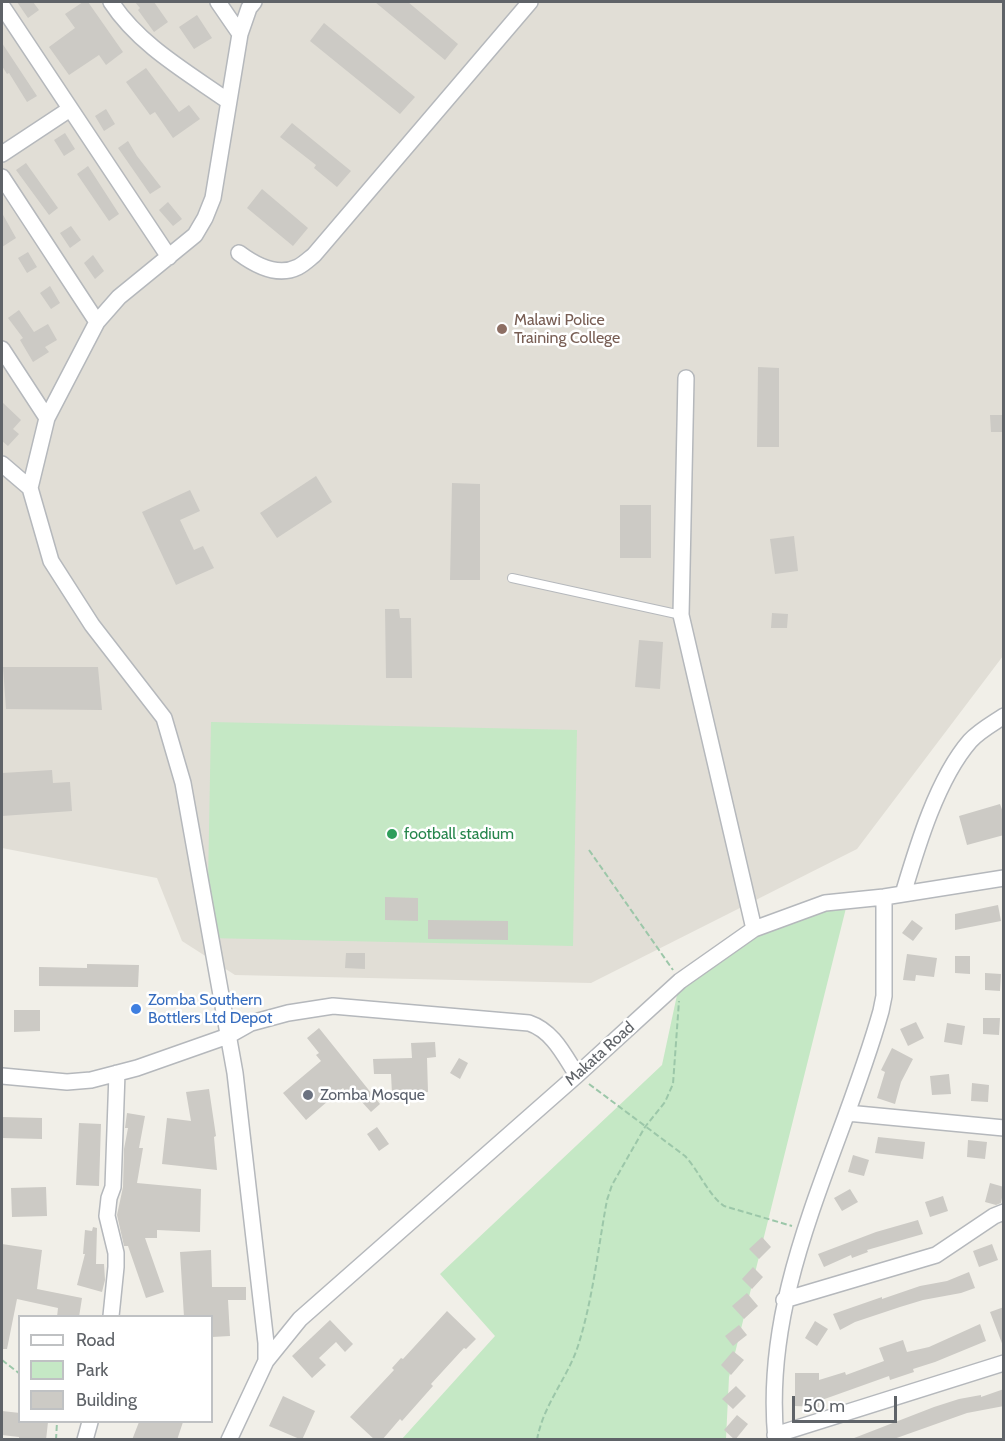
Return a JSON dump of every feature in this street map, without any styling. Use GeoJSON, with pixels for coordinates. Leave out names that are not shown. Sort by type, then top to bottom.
{"type":"FeatureCollection","features":[{"type":"Feature","properties":{"kind":"street"},"geometry":{"type":"LineString","coordinates":[[111,2],[122,18],[146,42],[228,101]]}},
{"type":"Feature","properties":{"kind":"street"},"geometry":{"type":"LineString","coordinates":[[218,2],[240,34]]}},
{"type":"Feature","properties":{"kind":"street"},"geometry":{"type":"LineString","coordinates":[[229,1440],[266,1361],[265,1326],[235,1073],[183,783],[164,718],[92,625],[51,561],[30,488],[47,418],[97,322],[119,297],[195,235],[205,218],[213,198],[240,34],[249,8],[254,2]]}},
{"type":"Feature","properties":{"kind":"street"},"geometry":{"type":"LineString","coordinates":[[239,253],[266,269],[281,270],[297,268],[314,255],[530,2]]}},
{"type":"Feature","properties":{"kind":"street"},"geometry":{"type":"LineString","coordinates":[[2,6],[169,257]]}},
{"type":"Feature","properties":{"kind":"street"},"geometry":{"type":"LineString","coordinates":[[2,154],[70,109]]}},
{"type":"Feature","properties":{"kind":"street"},"geometry":{"type":"LineString","coordinates":[[2,177],[97,322]]}},
{"type":"Feature","properties":{"kind":"street"},"geometry":{"type":"LineString","coordinates":[[2,349],[47,418]]}},
{"type":"Feature","properties":{"kind":"street"},"geometry":{"type":"LineString","coordinates":[[686,378],[681,615],[754,929]]}},
{"type":"Feature","properties":{"kind":"street"},"geometry":{"type":"LineString","coordinates":[[2,464],[30,488]]}},
{"type":"Feature","properties":{"kind":"street"},"geometry":{"type":"LineString","coordinates":[[903,894],[921,835],[943,785],[970,740],[1004,716]]}},
{"type":"Feature","properties":{"kind":"street","name":"Makata Road"},"geometry":{"type":"LineString","coordinates":[[266,1361],[300,1319],[680,981],[754,929],[825,903],[884,897],[1004,878]]}},
{"type":"Feature","properties":{"kind":"street"},"geometry":{"type":"LineString","coordinates":[[884,897],[884,996],[881,1011],[804,1230],[784,1300],[776,1368],[775,1437],[1004,1363]]}},
{"type":"Feature","properties":{"kind":"street"},"geometry":{"type":"LineString","coordinates":[[2,1076],[67,1082],[91,1080],[228,1036],[250,1023],[288,1012],[333,1006],[529,1023],[554,1040],[577,1075]]}},
{"type":"Feature","properties":{"kind":"street"},"geometry":{"type":"LineString","coordinates":[[111,1315],[116,1253],[107,1216],[113,1187],[117,1073]]}},
{"type":"Feature","properties":{"kind":"street"},"geometry":{"type":"LineString","coordinates":[[847,1113],[1004,1128]]}},
{"type":"Feature","properties":{"kind":"street"},"geometry":{"type":"LineString","coordinates":[[784,1300],[936,1254],[994,1216],[1004,1212]]}},
{"type":"Feature","properties":{"kind":"street"},"geometry":{"type":"LineString","coordinates":[[85,1440],[90,1423]]}},
{"type":"Feature","properties":{"kind":"lane"},"geometry":{"type":"LineString","coordinates":[[512,578],[681,615]]}},
{"type":"Feature","properties":{"kind":"path"},"geometry":{"type":"LineString","coordinates":[[537,1440],[545,1411],[565,1377],[585,1324],[607,1200],[612,1185],[645,1127],[665,1102],[673,1084],[680,981],[589,850]]}},
{"type":"Feature","properties":{"kind":"path"},"geometry":{"type":"LineString","coordinates":[[577,1075],[685,1156],[696,1167],[724,1206],[804,1230]]}},
{"type":"Feature","properties":{"kind":"path"},"geometry":{"type":"LineString","coordinates":[[2,1360],[18,1372]]}},
{"type":"Feature","properties":{"kind":"path"},"geometry":{"type":"LineString","coordinates":[[56,1440],[57,1423]]}},
{"type":"Feature","properties":{"kind":"shaded area","name":"Malawi Police Training College"},"geometry":{"type":"Polygon","coordinates":[[[2,2],[1003,2],[1003,656],[857,849],[591,983],[235,975],[182,941],[157,878],[2,848],[2,2]]]}},
{"type":"Feature","properties":{"kind":"green space","name":"football stadium"},"geometry":{"type":"Polygon","coordinates":[[[211,722],[577,730],[573,946],[207,938],[211,722]]]}},
{"type":"Feature","properties":{"kind":"green space"},"geometry":{"type":"Polygon","coordinates":[[[848,900],[729,1377],[726,1439],[401,1440],[495,1336],[440,1274],[662,1065],[680,981],[754,929],[848,900]]]}},
{"type":"Feature","properties":{"kind":"building"},"geometry":{"type":"Polygon","coordinates":[[[17,2],[33,2],[39,10],[28,18],[17,2]]]}},
{"type":"Feature","properties":{"kind":"building"},"geometry":{"type":"Polygon","coordinates":[[[83,2],[88,2],[123,52],[106,65],[99,55],[69,75],[49,47],[75,28],[65,14],[83,2]]]}},
{"type":"Feature","properties":{"kind":"building"},"geometry":{"type":"Polygon","coordinates":[[[135,2],[154,2],[168,22],[154,32],[135,2]]]}},
{"type":"Feature","properties":{"kind":"building"},"geometry":{"type":"Polygon","coordinates":[[[375,2],[408,2],[458,44],[445,60],[375,2]]]}},
{"type":"Feature","properties":{"kind":"building"},"geometry":{"type":"Polygon","coordinates":[[[197,15],[212,38],[194,49],[179,27],[197,15]]]}},
{"type":"Feature","properties":{"kind":"building"},"geometry":{"type":"Polygon","coordinates":[[[324,23],[415,97],[400,114],[310,41],[324,23]]]}},
{"type":"Feature","properties":{"kind":"building"},"geometry":{"type":"Polygon","coordinates":[[[2,43],[37,96],[27,102],[2,66],[2,43]]]}},
{"type":"Feature","properties":{"kind":"building"},"geometry":{"type":"Polygon","coordinates":[[[146,68],[179,112],[189,105],[200,119],[173,138],[155,112],[150,115],[126,82],[146,68]]]}},
{"type":"Feature","properties":{"kind":"building"},"geometry":{"type":"Polygon","coordinates":[[[106,109],[115,124],[104,131],[95,116],[106,109]]]}},
{"type":"Feature","properties":{"kind":"building"},"geometry":{"type":"Polygon","coordinates":[[[292,123],[351,171],[337,187],[314,168],[316,165],[280,137],[292,123]]]}},
{"type":"Feature","properties":{"kind":"building"},"geometry":{"type":"Polygon","coordinates":[[[65,133],[75,149],[64,156],[54,140],[65,133]]]}},
{"type":"Feature","properties":{"kind":"building"},"geometry":{"type":"Polygon","coordinates":[[[128,141],[161,187],[150,194],[118,148],[128,141]]]}},
{"type":"Feature","properties":{"kind":"building"},"geometry":{"type":"Polygon","coordinates":[[[26,163],[58,208],[49,215],[16,170],[26,163]]]}},
{"type":"Feature","properties":{"kind":"building"},"geometry":{"type":"Polygon","coordinates":[[[88,166],[119,214],[109,221],[77,174],[88,166]]]}},
{"type":"Feature","properties":{"kind":"building"},"geometry":{"type":"Polygon","coordinates":[[[262,189],[308,228],[293,246],[247,208],[262,189]]]}},
{"type":"Feature","properties":{"kind":"building"},"geometry":{"type":"Polygon","coordinates":[[[168,202],[182,219],[173,226],[159,210],[168,202]]]}},
{"type":"Feature","properties":{"kind":"building"},"geometry":{"type":"Polygon","coordinates":[[[2,213],[16,238],[2,247],[2,213]]]}},
{"type":"Feature","properties":{"kind":"building"},"geometry":{"type":"Polygon","coordinates":[[[71,226],[81,240],[70,248],[60,233],[71,226]]]}},
{"type":"Feature","properties":{"kind":"building"},"geometry":{"type":"Polygon","coordinates":[[[28,252],[37,267],[27,273],[18,258],[28,252]]]}},
{"type":"Feature","properties":{"kind":"building"},"geometry":{"type":"Polygon","coordinates":[[[93,255],[104,271],[95,279],[84,263],[93,255]]]}},
{"type":"Feature","properties":{"kind":"building"},"geometry":{"type":"Polygon","coordinates":[[[50,286],[60,303],[51,309],[40,293],[50,286]]]}},
{"type":"Feature","properties":{"kind":"building"},"geometry":{"type":"Polygon","coordinates":[[[19,310],[34,332],[48,324],[57,340],[45,347],[49,352],[33,362],[20,340],[23,338],[8,318],[19,310]]]}},
{"type":"Feature","properties":{"kind":"building"},"geometry":{"type":"Polygon","coordinates":[[[758,367],[779,368],[779,447],[757,447],[758,367]]]}},
{"type":"Feature","properties":{"kind":"building"},"geometry":{"type":"Polygon","coordinates":[[[2,402],[21,420],[13,429],[19,434],[8,446],[2,441],[2,402]]]}},
{"type":"Feature","properties":{"kind":"building"},"geometry":{"type":"Polygon","coordinates":[[[990,415],[1004,415],[1004,432],[991,432],[990,415]]]}},
{"type":"Feature","properties":{"kind":"building"},"geometry":{"type":"Polygon","coordinates":[[[316,476],[332,502],[277,538],[260,513],[316,476]]]}},
{"type":"Feature","properties":{"kind":"building"},"geometry":{"type":"Polygon","coordinates":[[[452,483],[480,484],[480,580],[450,580],[452,483]]]}},
{"type":"Feature","properties":{"kind":"building"},"geometry":{"type":"Polygon","coordinates":[[[190,490],[200,511],[180,520],[194,550],[203,546],[214,568],[176,585],[142,512],[190,490]]]}},
{"type":"Feature","properties":{"kind":"building"},"geometry":{"type":"Polygon","coordinates":[[[620,505],[651,505],[651,558],[620,558],[620,505]]]}},
{"type":"Feature","properties":{"kind":"building"},"geometry":{"type":"Polygon","coordinates":[[[794,536],[798,571],[775,574],[770,539],[794,536]]]}},
{"type":"Feature","properties":{"kind":"building"},"geometry":{"type":"Polygon","coordinates":[[[385,609],[399,609],[400,618],[411,618],[412,678],[386,678],[385,609]]]}},
{"type":"Feature","properties":{"kind":"building"},"geometry":{"type":"Polygon","coordinates":[[[772,613],[788,614],[787,628],[771,628],[772,613]]]}},
{"type":"Feature","properties":{"kind":"building"},"geometry":{"type":"Polygon","coordinates":[[[639,640],[663,642],[660,689],[635,687],[639,640]]]}},
{"type":"Feature","properties":{"kind":"building"},"geometry":{"type":"Polygon","coordinates":[[[3,667],[98,667],[102,710],[6,709],[3,667]]]}},
{"type":"Feature","properties":{"kind":"building"},"geometry":{"type":"Polygon","coordinates":[[[52,770],[53,783],[70,782],[72,811],[2,816],[2,773],[52,770]]]}},
{"type":"Feature","properties":{"kind":"building"},"geometry":{"type":"Polygon","coordinates":[[[1000,804],[1004,815],[1004,835],[967,845],[959,816],[1000,804]]]}},
{"type":"Feature","properties":{"kind":"building"},"geometry":{"type":"Polygon","coordinates":[[[385,897],[418,898],[418,921],[385,920],[385,897]]]}},
{"type":"Feature","properties":{"kind":"building"},"geometry":{"type":"Polygon","coordinates":[[[998,905],[1001,921],[955,930],[955,914],[998,905]]]}},
{"type":"Feature","properties":{"kind":"building"},"geometry":{"type":"Polygon","coordinates":[[[428,920],[508,921],[508,940],[428,939],[428,920]]]}},
{"type":"Feature","properties":{"kind":"building"},"geometry":{"type":"Polygon","coordinates":[[[912,920],[923,928],[913,941],[902,933],[912,920]]]}},
{"type":"Feature","properties":{"kind":"building"},"geometry":{"type":"Polygon","coordinates":[[[346,953],[365,953],[365,969],[345,968],[346,953]]]}},
{"type":"Feature","properties":{"kind":"building"},"geometry":{"type":"Polygon","coordinates":[[[907,954],[937,958],[934,977],[916,975],[915,981],[903,980],[907,954]]]}},
{"type":"Feature","properties":{"kind":"building"},"geometry":{"type":"Polygon","coordinates":[[[955,956],[970,956],[970,974],[955,973],[955,956]]]}},
{"type":"Feature","properties":{"kind":"building"},"geometry":{"type":"Polygon","coordinates":[[[87,964],[139,965],[138,987],[39,986],[39,967],[87,968],[87,964]]]}},
{"type":"Feature","properties":{"kind":"building"},"geometry":{"type":"Polygon","coordinates":[[[985,973],[1001,974],[1000,991],[985,990],[985,973]]]}},
{"type":"Feature","properties":{"kind":"building"},"geometry":{"type":"Polygon","coordinates":[[[14,1010],[40,1010],[40,1031],[14,1032],[14,1010]]]}},
{"type":"Feature","properties":{"kind":"building"},"geometry":{"type":"Polygon","coordinates":[[[983,1018],[1000,1018],[999,1035],[983,1034],[983,1018]]]}},
{"type":"Feature","properties":{"kind":"building"},"geometry":{"type":"Polygon","coordinates":[[[916,1022],[924,1038],[908,1046],[900,1029],[916,1022]]]}},
{"type":"Feature","properties":{"kind":"building"},"geometry":{"type":"Polygon","coordinates":[[[947,1023],[965,1026],[962,1045],[944,1042],[947,1023]]]}},
{"type":"Feature","properties":{"kind":"building"},"geometry":{"type":"Polygon","coordinates":[[[319,1028],[380,1104],[371,1112],[350,1089],[346,1092],[343,1088],[306,1120],[283,1093],[321,1061],[316,1055],[319,1053],[307,1038],[319,1028]]]}},
{"type":"Feature","properties":{"kind":"building"},"geometry":{"type":"Polygon","coordinates":[[[435,1042],[436,1057],[427,1058],[428,1092],[392,1094],[391,1074],[374,1074],[373,1059],[412,1058],[411,1043],[435,1042]]]}},
{"type":"Feature","properties":{"kind":"building"},"geometry":{"type":"Polygon","coordinates":[[[892,1048],[913,1059],[901,1082],[895,1104],[877,1098],[885,1072],[881,1070],[892,1048]]]}},
{"type":"Feature","properties":{"kind":"building"},"geometry":{"type":"Polygon","coordinates":[[[459,1058],[468,1063],[460,1079],[450,1073],[459,1058]]]}},
{"type":"Feature","properties":{"kind":"building"},"geometry":{"type":"Polygon","coordinates":[[[949,1074],[951,1094],[932,1095],[930,1076],[949,1074]]]}},
{"type":"Feature","properties":{"kind":"building"},"geometry":{"type":"Polygon","coordinates":[[[972,1083],[989,1085],[988,1102],[971,1101],[972,1083]]]}},
{"type":"Feature","properties":{"kind":"building"},"geometry":{"type":"Polygon","coordinates":[[[209,1089],[216,1136],[214,1137],[217,1170],[162,1164],[167,1118],[191,1121],[186,1092],[209,1089]]]}},
{"type":"Feature","properties":{"kind":"building"},"geometry":{"type":"Polygon","coordinates":[[[127,1113],[145,1116],[139,1148],[143,1148],[137,1183],[201,1189],[200,1232],[157,1230],[157,1238],[145,1238],[164,1292],[146,1298],[128,1246],[124,1246],[117,1215],[123,1187],[124,1149],[128,1128],[125,1128],[127,1113]]]}},
{"type":"Feature","properties":{"kind":"building"},"geometry":{"type":"Polygon","coordinates":[[[2,1117],[42,1118],[42,1139],[2,1138],[2,1117]]]}},
{"type":"Feature","properties":{"kind":"building"},"geometry":{"type":"Polygon","coordinates":[[[79,1123],[101,1124],[99,1186],[76,1185],[79,1123]]]}},
{"type":"Feature","properties":{"kind":"building"},"geometry":{"type":"Polygon","coordinates":[[[377,1127],[389,1144],[379,1151],[367,1134],[377,1127]]]}},
{"type":"Feature","properties":{"kind":"building"},"geometry":{"type":"Polygon","coordinates":[[[878,1137],[925,1142],[923,1159],[875,1153],[878,1137]]]}},
{"type":"Feature","properties":{"kind":"building"},"geometry":{"type":"Polygon","coordinates":[[[968,1140],[987,1142],[985,1159],[967,1157],[968,1140]]]}},
{"type":"Feature","properties":{"kind":"building"},"geometry":{"type":"Polygon","coordinates":[[[853,1155],[869,1160],[864,1176],[848,1172],[853,1155]]]}},
{"type":"Feature","properties":{"kind":"building"},"geometry":{"type":"Polygon","coordinates":[[[990,1183],[1004,1187],[1001,1203],[996,1205],[985,1202],[990,1183]]]}},
{"type":"Feature","properties":{"kind":"building"},"geometry":{"type":"Polygon","coordinates":[[[46,1187],[47,1216],[12,1217],[11,1188],[46,1187]]]}},
{"type":"Feature","properties":{"kind":"building"},"geometry":{"type":"Polygon","coordinates":[[[850,1189],[858,1202],[842,1211],[834,1198],[850,1189]]]}},
{"type":"Feature","properties":{"kind":"building"},"geometry":{"type":"Polygon","coordinates":[[[943,1196],[948,1211],[930,1217],[925,1202],[943,1196]]]}},
{"type":"Feature","properties":{"kind":"building"},"geometry":{"type":"Polygon","coordinates":[[[918,1220],[923,1234],[867,1250],[868,1252],[852,1258],[851,1255],[824,1267],[818,1254],[876,1232],[918,1220]]]}},
{"type":"Feature","properties":{"kind":"building"},"geometry":{"type":"Polygon","coordinates":[[[93,1227],[97,1228],[96,1264],[104,1264],[105,1280],[102,1292],[77,1285],[85,1254],[83,1254],[85,1230],[92,1231],[93,1227]]]}},
{"type":"Feature","properties":{"kind":"building"},"geometry":{"type":"Polygon","coordinates":[[[762,1237],[771,1247],[759,1259],[749,1249],[762,1237]]]}},
{"type":"Feature","properties":{"kind":"building"},"geometry":{"type":"Polygon","coordinates":[[[2,1244],[42,1250],[37,1289],[82,1298],[79,1315],[57,1315],[58,1308],[17,1299],[7,1349],[2,1349],[2,1244]]]}},
{"type":"Feature","properties":{"kind":"building"},"geometry":{"type":"Polygon","coordinates":[[[992,1244],[998,1260],[979,1267],[973,1251],[992,1244]]]}},
{"type":"Feature","properties":{"kind":"building"},"geometry":{"type":"Polygon","coordinates":[[[211,1250],[212,1287],[246,1287],[246,1300],[228,1300],[230,1336],[213,1337],[213,1315],[184,1315],[180,1252],[211,1250]]]}},
{"type":"Feature","properties":{"kind":"building"},"geometry":{"type":"Polygon","coordinates":[[[753,1267],[763,1277],[752,1289],[742,1279],[753,1267]]]}},
{"type":"Feature","properties":{"kind":"building"},"geometry":{"type":"Polygon","coordinates":[[[969,1272],[975,1288],[961,1293],[900,1307],[855,1322],[840,1330],[833,1314],[920,1286],[947,1281],[969,1272]]]}},
{"type":"Feature","properties":{"kind":"building"},"geometry":{"type":"Polygon","coordinates":[[[747,1293],[758,1306],[744,1319],[732,1306],[747,1293]]]}},
{"type":"Feature","properties":{"kind":"building"},"geometry":{"type":"Polygon","coordinates":[[[1004,1307],[1004,1346],[1003,1346],[990,1312],[1004,1307]]]}},
{"type":"Feature","properties":{"kind":"building"},"geometry":{"type":"Polygon","coordinates":[[[447,1311],[476,1339],[466,1349],[464,1348],[431,1384],[433,1386],[402,1421],[400,1419],[382,1440],[375,1440],[350,1417],[394,1370],[392,1368],[401,1358],[403,1359],[447,1311]]]}},
{"type":"Feature","properties":{"kind":"building"},"geometry":{"type":"Polygon","coordinates":[[[330,1320],[353,1344],[345,1352],[336,1342],[319,1358],[326,1365],[312,1378],[292,1356],[330,1320]]]}},
{"type":"Feature","properties":{"kind":"building"},"geometry":{"type":"Polygon","coordinates":[[[815,1321],[828,1329],[817,1346],[805,1338],[815,1321]]]}},
{"type":"Feature","properties":{"kind":"building"},"geometry":{"type":"Polygon","coordinates":[[[980,1324],[986,1341],[913,1369],[914,1372],[890,1380],[889,1376],[819,1401],[819,1407],[795,1406],[795,1373],[819,1373],[819,1380],[845,1372],[846,1375],[884,1361],[879,1348],[903,1340],[907,1352],[929,1347],[980,1324]]]}},
{"type":"Feature","properties":{"kind":"building"},"geometry":{"type":"Polygon","coordinates":[[[739,1325],[747,1335],[733,1346],[725,1336],[739,1325]]]}},
{"type":"Feature","properties":{"kind":"building"},"geometry":{"type":"Polygon","coordinates":[[[733,1351],[744,1360],[731,1375],[721,1365],[733,1351]]]}},
{"type":"Feature","properties":{"kind":"building"},"geometry":{"type":"Polygon","coordinates":[[[736,1386],[746,1396],[733,1409],[722,1399],[736,1386]]]}},
{"type":"Feature","properties":{"kind":"building"},"geometry":{"type":"Polygon","coordinates":[[[1004,1389],[1004,1406],[967,1413],[891,1440],[849,1440],[934,1407],[959,1399],[981,1395],[981,1397],[1004,1389]]]}},
{"type":"Feature","properties":{"kind":"building"},"geometry":{"type":"Polygon","coordinates":[[[283,1396],[315,1411],[302,1440],[269,1426],[283,1396]]]}},
{"type":"Feature","properties":{"kind":"building"},"geometry":{"type":"Polygon","coordinates":[[[2,1411],[18,1413],[18,1423],[48,1423],[46,1440],[19,1440],[19,1437],[2,1435],[2,1411]]]}},
{"type":"Feature","properties":{"kind":"building"},"geometry":{"type":"Polygon","coordinates":[[[737,1415],[748,1424],[735,1440],[724,1430],[737,1415]]]}},
{"type":"Feature","properties":{"kind":"building"},"geometry":{"type":"Polygon","coordinates":[[[139,1423],[183,1423],[177,1440],[132,1440],[139,1423]]]}},
{"type":"Feature","properties":{"kind":"place","name":"Malawi Police Training College"},"geometry":{"type":"Point","coordinates":[502,329]}},
{"type":"Feature","properties":{"kind":"place","name":"football stadium"},"geometry":{"type":"Point","coordinates":[392,834]}},
{"type":"Feature","properties":{"kind":"place","name":"Zomba Southern Bottlers Ltd Depot"},"geometry":{"type":"Point","coordinates":[136,1009]}},
{"type":"Feature","properties":{"kind":"place","name":"Zomba Mosque"},"geometry":{"type":"Point","coordinates":[308,1095]}}]}
